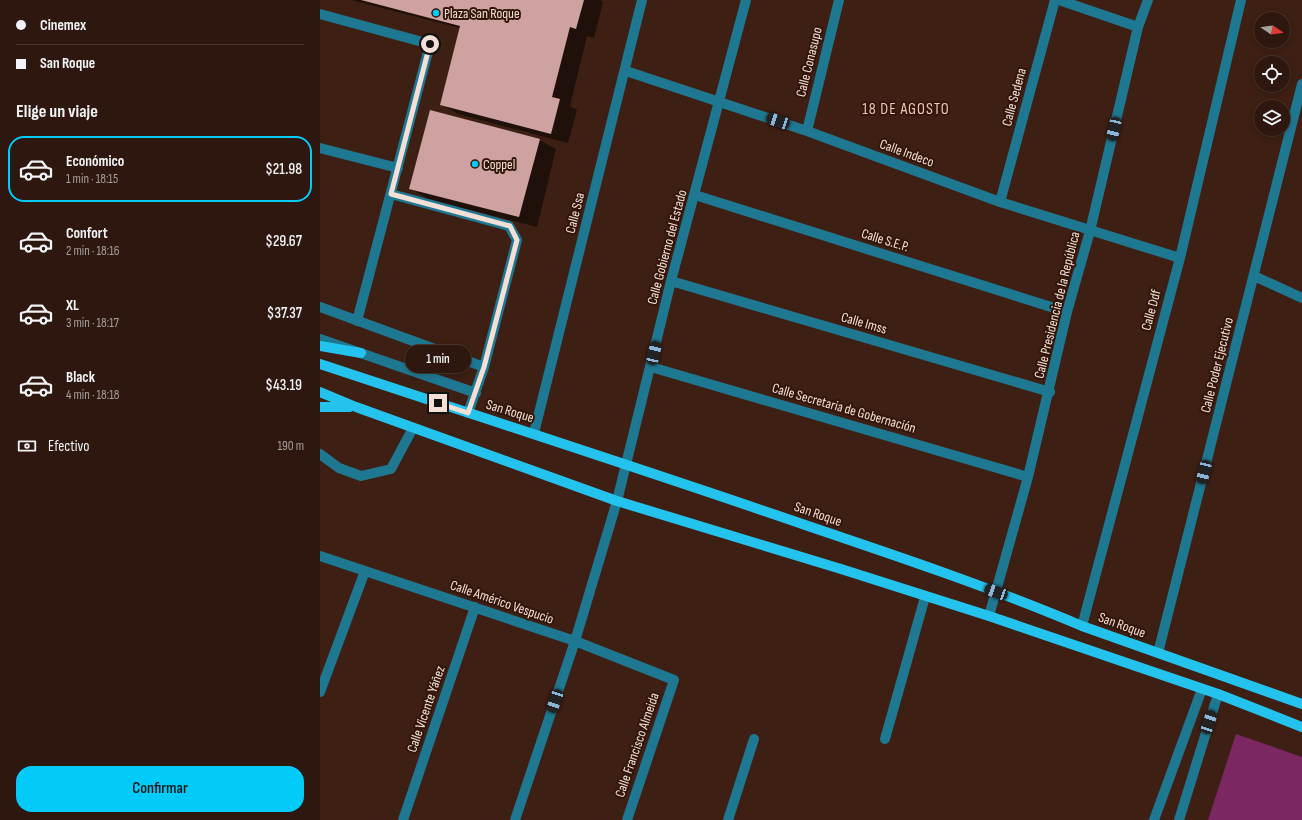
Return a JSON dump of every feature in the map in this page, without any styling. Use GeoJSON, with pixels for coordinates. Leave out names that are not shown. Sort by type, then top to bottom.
{"type":"FeatureCollection","features":[{"type":"Feature","properties":{"kind":"main road"},"geometry":{"type":"LineString","coordinates":[[320,346],[361,354]]}},
{"type":"Feature","properties":{"kind":"main road","name":"San Roque"},"geometry":{"type":"LineString","coordinates":[[320,364],[468,413],[627,463],[996,592],[1082,626],[1302,704]]}},
{"type":"Feature","properties":{"kind":"main road"},"geometry":{"type":"LineString","coordinates":[[320,392],[413,428],[617,501],[834,566],[925,597],[989,616],[1218,694],[1302,727]]}},
{"type":"Feature","properties":{"kind":"main road"},"geometry":{"type":"LineString","coordinates":[[320,407],[356,407]]}},
{"type":"Feature","properties":{"kind":"street","name":"Calle Ssa"},"geometry":{"type":"LineString","coordinates":[[534,433],[626,71],[642,0]]}},
{"type":"Feature","properties":{"kind":"street","name":"Calle Gobierno del Estado"},"geometry":{"type":"LineString","coordinates":[[515,820],[575,641],[617,501],[671,281],[746,0]]}},
{"type":"Feature","properties":{"kind":"street","name":"Calle Conasupo"},"geometry":{"type":"LineString","coordinates":[[807,131],[839,0]]}},
{"type":"Feature","properties":{"kind":"street","name":"Calle Sedena"},"geometry":{"type":"LineString","coordinates":[[1000,202],[1055,0]]}},
{"type":"Feature","properties":{"kind":"street"},"geometry":{"type":"LineString","coordinates":[[1059,0],[1138,27]]}},
{"type":"Feature","properties":{"kind":"street","name":"Calle Presidencia de la República"},"geometry":{"type":"LineString","coordinates":[[989,616],[1050,392],[1068,312],[1090,231],[1138,27],[1148,0]]}},
{"type":"Feature","properties":{"kind":"street","name":"Calle Ddf"},"geometry":{"type":"LineString","coordinates":[[1082,626],[1180,258],[1241,0]]}},
{"type":"Feature","properties":{"kind":"street"},"geometry":{"type":"LineString","coordinates":[[320,14],[430,44],[357,321]]}},
{"type":"Feature","properties":{"kind":"street","name":"Calle Indeco"},"geometry":{"type":"LineString","coordinates":[[626,71],[807,131],[1000,202],[1180,258]]}},
{"type":"Feature","properties":{"kind":"street","name":"Calle Poder Ejecutivo"},"geometry":{"type":"LineString","coordinates":[[1158,653],[1302,84]]}},
{"type":"Feature","properties":{"kind":"street"},"geometry":{"type":"LineString","coordinates":[[320,148],[398,168]]}},
{"type":"Feature","properties":{"kind":"street"},"geometry":{"type":"LineString","coordinates":[[391,194],[510,226],[517,240],[484,367],[468,413]]}},
{"type":"Feature","properties":{"kind":"street","name":"Calle S.E.P."},"geometry":{"type":"LineString","coordinates":[[695,195],[1068,312]]}},
{"type":"Feature","properties":{"kind":"street"},"geometry":{"type":"LineString","coordinates":[[1254,276],[1302,298]]}},
{"type":"Feature","properties":{"kind":"street","name":"Calle Imss"},"geometry":{"type":"LineString","coordinates":[[671,281],[1050,392]]}},
{"type":"Feature","properties":{"kind":"street"},"geometry":{"type":"LineString","coordinates":[[320,307],[484,367]]}},
{"type":"Feature","properties":{"kind":"street"},"geometry":{"type":"LineString","coordinates":[[320,340],[476,393]]}},
{"type":"Feature","properties":{"kind":"street","name":"Calle Secretaria de Gobernación"},"geometry":{"type":"LineString","coordinates":[[651,367],[1028,477]]}},
{"type":"Feature","properties":{"kind":"street"},"geometry":{"type":"LineString","coordinates":[[320,454],[339,468],[361,476],[392,469],[413,428]]}},
{"type":"Feature","properties":{"kind":"street","name":"Calle Américo Vespucio"},"geometry":{"type":"LineString","coordinates":[[320,556],[575,641],[674,680]]}},
{"type":"Feature","properties":{"kind":"street"},"geometry":{"type":"LineString","coordinates":[[320,692],[364,571]]}},
{"type":"Feature","properties":{"kind":"street"},"geometry":{"type":"LineString","coordinates":[[885,739],[925,597]]}},
{"type":"Feature","properties":{"kind":"street","name":"Calle Vicente Yáñez"},"geometry":{"type":"LineString","coordinates":[[403,820],[476,607]]}},
{"type":"Feature","properties":{"kind":"street","name":"Calle Francisco Almeida"},"geometry":{"type":"LineString","coordinates":[[627,820],[674,680]]}},
{"type":"Feature","properties":{"kind":"street"},"geometry":{"type":"LineString","coordinates":[[1154,820],[1202,689]]}},
{"type":"Feature","properties":{"kind":"street"},"geometry":{"type":"LineString","coordinates":[[1179,820],[1218,694]]}},
{"type":"Feature","properties":{"kind":"street"},"geometry":{"type":"LineString","coordinates":[[728,820],[754,739]]}},
{"type":"Feature","properties":{"kind":"shaded area"},"geometry":{"type":"Polygon","coordinates":[[[1236,734],[1302,757],[1302,820],[1208,820],[1236,734]]]}},
{"type":"Feature","properties":{"kind":"building"},"geometry":{"type":"Polygon","coordinates":[[[361,0],[584,0],[576,29],[570,27],[552,97],[560,99],[551,134],[440,105],[460,26],[361,0]]]}},
{"type":"Feature","properties":{"kind":"building","name":"Coppel"},"geometry":{"type":"Polygon","coordinates":[[[430,110],[540,139],[519,217],[409,189],[430,110]]]}},
{"type":"Feature","properties":{"kind":"place","name":"Plaza San Roque"},"geometry":{"type":"Point","coordinates":[436,13]}},
{"type":"Feature","properties":{"kind":"place","name":"Coppel"},"geometry":{"type":"Point","coordinates":[475,164]}},
{"type":"Feature","properties":{"kind":"district","name":"18 DE AGOSTO"},"geometry":{"type":"Point","coordinates":[906,109]}},
{"type":"Feature","properties":{"kind":"route"},"geometry":{"type":"LineString","coordinates":[[430,44],[391,194],[510,226],[517,240],[484,367],[468,413],[438,403]]}}]}
